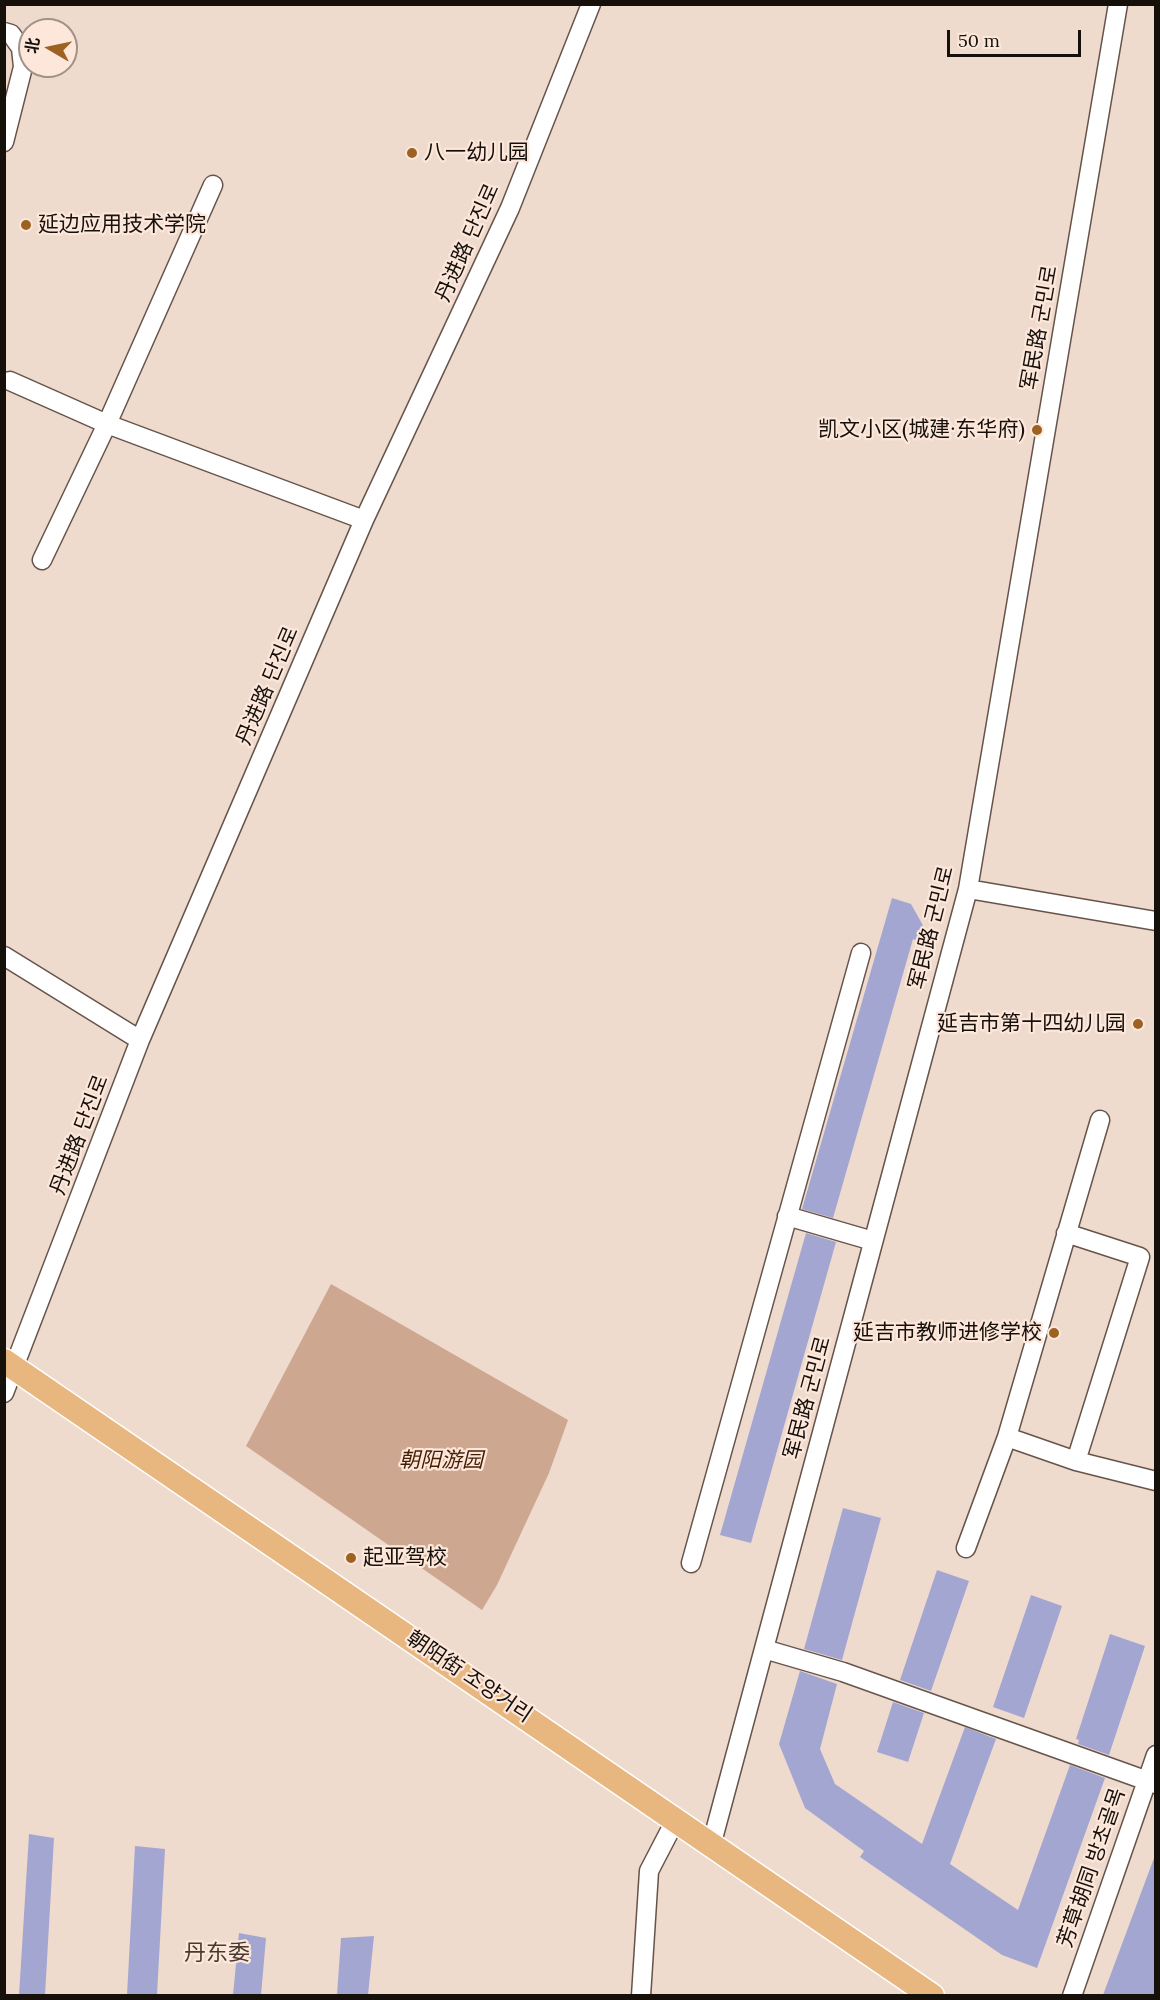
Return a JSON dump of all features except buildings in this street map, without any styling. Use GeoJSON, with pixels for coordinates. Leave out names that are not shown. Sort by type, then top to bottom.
{"type":"FeatureCollection","features":[{"type":"Feature","properties":{"kind":"main road","name":"朝阳街 조양거리"},"geometry":{"type":"LineString","coordinates":[[10,1365],[932,1995]]}},
{"type":"Feature","properties":{"kind":"street","name":"丹进路 단진로"},"geometry":{"type":"LineString","coordinates":[[4,1393],[10,1365],[140,1040],[364,520],[510,208],[591,4]]}},
{"type":"Feature","properties":{"kind":"street","name":"军民路 군민로"},"geometry":{"type":"LineString","coordinates":[[711,1846],[968,889],[1118,4]]}},
{"type":"Feature","properties":{"kind":"street"},"geometry":{"type":"LineString","coordinates":[[4,32],[11,34],[21,48],[23,67],[4,142]]}},
{"type":"Feature","properties":{"kind":"street"},"geometry":{"type":"LineString","coordinates":[[42,560],[107,424],[213,185]]}},
{"type":"Feature","properties":{"kind":"street"},"geometry":{"type":"LineString","coordinates":[[10,381],[107,424],[364,520]]}},
{"type":"Feature","properties":{"kind":"street"},"geometry":{"type":"LineString","coordinates":[[968,889],[1155,921]]}},
{"type":"Feature","properties":{"kind":"street"},"geometry":{"type":"LineString","coordinates":[[692,1563],[861,953]]}},
{"type":"Feature","properties":{"kind":"street"},"geometry":{"type":"LineString","coordinates":[[4,956],[140,1040]]}},
{"type":"Feature","properties":{"kind":"street"},"geometry":{"type":"LineString","coordinates":[[966,1548],[1007,1437],[1100,1120]]}},
{"type":"Feature","properties":{"kind":"street"},"geometry":{"type":"LineString","coordinates":[[787,1216],[873,1241]]}},
{"type":"Feature","properties":{"kind":"street"},"geometry":{"type":"LineString","coordinates":[[1066,1233],[1140,1257],[1076,1461]]}},
{"type":"Feature","properties":{"kind":"street"},"geometry":{"type":"LineString","coordinates":[[1007,1437],[1076,1461],[1155,1481]]}},
{"type":"Feature","properties":{"kind":"street"},"geometry":{"type":"LineString","coordinates":[[764,1649],[843,1672],[1151,1783]]}},
{"type":"Feature","properties":{"kind":"street","name":"芳草胡同 방초골목"},"geometry":{"type":"LineString","coordinates":[[1072,1995],[1151,1783],[1155,1755]]}},
{"type":"Feature","properties":{"kind":"street"},"geometry":{"type":"LineString","coordinates":[[641,1995],[649,1871],[676,1818]]}},
{"type":"Feature","properties":{"kind":"green space","name":"朝阳游园"},"geometry":{"type":"Polygon","coordinates":[[[331,1284],[568,1420],[549,1473],[497,1585],[482,1610],[246,1446],[331,1284]]]}},
{"type":"Feature","properties":{"kind":"place","name":"八一幼儿园"},"geometry":{"type":"Point","coordinates":[412,153]}},
{"type":"Feature","properties":{"kind":"place","name":"延边应用技术学院"},"geometry":{"type":"Point","coordinates":[26,225]}},
{"type":"Feature","properties":{"kind":"place","name":"凯文小区(城建·东华府)"},"geometry":{"type":"Point","coordinates":[1037,430]}},
{"type":"Feature","properties":{"kind":"place","name":"延吉市第十四幼儿园"},"geometry":{"type":"Point","coordinates":[1138,1024]}},
{"type":"Feature","properties":{"kind":"place","name":"延吉市教师进修学校"},"geometry":{"type":"Point","coordinates":[1054,1333]}},
{"type":"Feature","properties":{"kind":"place","name":"起亚驾校"},"geometry":{"type":"Point","coordinates":[351,1558]}},
{"type":"Feature","properties":{"kind":"district","name":"丹东委"},"geometry":{"type":"Point","coordinates":[217,1954]}}]}
